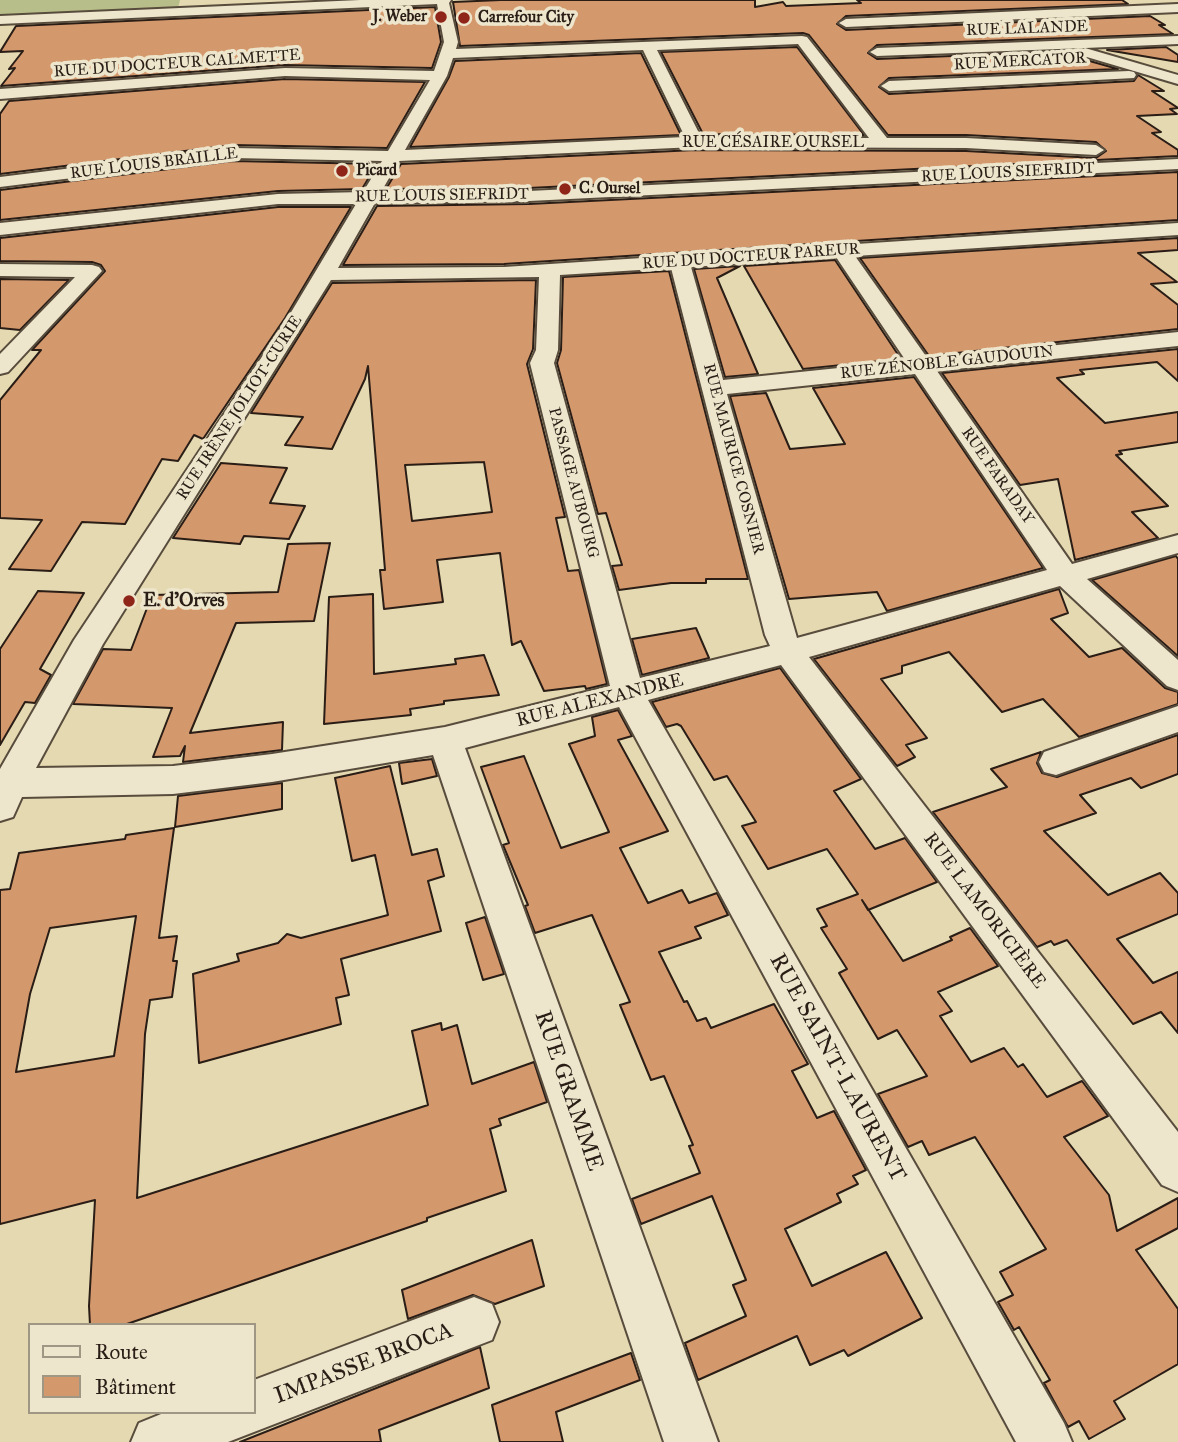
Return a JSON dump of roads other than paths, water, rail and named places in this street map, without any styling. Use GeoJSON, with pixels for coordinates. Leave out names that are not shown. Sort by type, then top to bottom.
{"type":"FeatureCollection","features":[{"type":"Feature","properties":{"kind":"street"},"geometry":{"type":"LineString","coordinates":[[0,20],[443,0]]}},
{"type":"Feature","properties":{"kind":"street","name":"RUE IRÈNE JOLIOT-CURIE"},"geometry":{"type":"LineString","coordinates":[[3,792],[89,640],[274,357],[440,76],[449,54],[450,31],[443,0]]}},
{"type":"Feature","properties":{"kind":"street"},"geometry":{"type":"LineString","coordinates":[[925,4],[977,17],[1178,80]]}},
{"type":"Feature","properties":{"kind":"street"},"geometry":{"type":"LineString","coordinates":[[846,23],[1178,8]]}},
{"type":"Feature","properties":{"kind":"street"},"geometry":{"type":"LineString","coordinates":[[449,54],[802,40],[883,143]]}},
{"type":"Feature","properties":{"kind":"street","name":"RUE LALANDE"},"geometry":{"type":"LineString","coordinates":[[877,52],[1178,40]]}},
{"type":"Feature","properties":{"kind":"street"},"geometry":{"type":"LineString","coordinates":[[648,46],[695,142]]}},
{"type":"Feature","properties":{"kind":"street","name":"RUE DU DOCTEUR CALMETTE"},"geometry":{"type":"LineString","coordinates":[[0,94],[285,72],[440,76]]}},
{"type":"Feature","properties":{"kind":"street","name":"RUE MERCATOR"},"geometry":{"type":"LineString","coordinates":[[889,86],[1153,74]]}},
{"type":"Feature","properties":{"kind":"street","name":"RUE CÉSAIRE OURSEL"},"geometry":{"type":"LineString","coordinates":[[392,156],[695,142],[966,143],[1114,150],[1135,156],[1151,165]]}},
{"type":"Feature","properties":{"kind":"street","name":"RUE LOUIS BRAILLE"},"geometry":{"type":"LineString","coordinates":[[0,182],[233,153],[392,156]]}},
{"type":"Feature","properties":{"kind":"street","name":"RUE LOUIS SIEFRIDT"},"geometry":{"type":"LineString","coordinates":[[0,229],[278,198],[529,196],[1178,164]]}},
{"type":"Feature","properties":{"kind":"street","name":"RUE DU DOCTEUR PAREUR"},"geometry":{"type":"LineString","coordinates":[[324,274],[550,270],[1178,229]]}},
{"type":"Feature","properties":{"kind":"street","name":"RUE FARADAY"},"geometry":{"type":"LineString","coordinates":[[842,251],[1065,575],[1178,678]]}},
{"type":"Feature","properties":{"kind":"street","name":"RUE MAURICE COSNIER"},"geometry":{"type":"LineString","coordinates":[[680,262],[780,635],[789,652]]}},
{"type":"Feature","properties":{"kind":"street"},"geometry":{"type":"LineString","coordinates":[[0,270],[92,271],[0,367]]}},
{"type":"Feature","properties":{"kind":"street","name":"PASSAGE AUBOURG"},"geometry":{"type":"LineString","coordinates":[[550,270],[547,350],[542,363],[628,694]]}},
{"type":"Feature","properties":{"kind":"street","name":"RUE ZÉNOBLE GAUDOUIN"},"geometry":{"type":"LineString","coordinates":[[715,388],[1178,338]]}},
{"type":"Feature","properties":{"kind":"street","name":"RUE ALEXANDRE"},"geometry":{"type":"LineString","coordinates":[[3,792],[173,779],[272,768],[445,740],[789,652],[1178,544]]}},
{"type":"Feature","properties":{"kind":"street","name":"RUE LAMORICIÈRE"},"geometry":{"type":"LineString","coordinates":[[789,652],[1178,1169]]}},
{"type":"Feature","properties":{"kind":"street","name":"RUE SAINT-LAURENT"},"geometry":{"type":"LineString","coordinates":[[628,694],[1045,1442]]}},
{"type":"Feature","properties":{"kind":"street"},"geometry":{"type":"LineString","coordinates":[[1056,762],[1178,719]]}},
{"type":"Feature","properties":{"kind":"street","name":"RUE GRAMME"},"geometry":{"type":"LineString","coordinates":[[445,740],[691,1442]]}},
{"type":"Feature","properties":{"kind":"street","name":"IMPASSE BROCA"},"geometry":{"type":"LineString","coordinates":[[256,1405],[474,1322]]}},
{"type":"Feature","properties":{"kind":"street"},"geometry":{"type":"LineString","coordinates":[[158,1442],[232,1414]]}},
{"type":"Feature","properties":{"kind":"place","name":"J. Weber"},"geometry":{"type":"Point","coordinates":[441,17]}},
{"type":"Feature","properties":{"kind":"place","name":"Carrefour City"},"geometry":{"type":"Point","coordinates":[464,18]}},
{"type":"Feature","properties":{"kind":"place","name":"Picard"},"geometry":{"type":"Point","coordinates":[342,171]}},
{"type":"Feature","properties":{"kind":"place","name":"C. Oursel"},"geometry":{"type":"Point","coordinates":[565,189]}},
{"type":"Feature","properties":{"kind":"place","name":"E. d’Orves"},"geometry":{"type":"Point","coordinates":[129,601]}}]}
